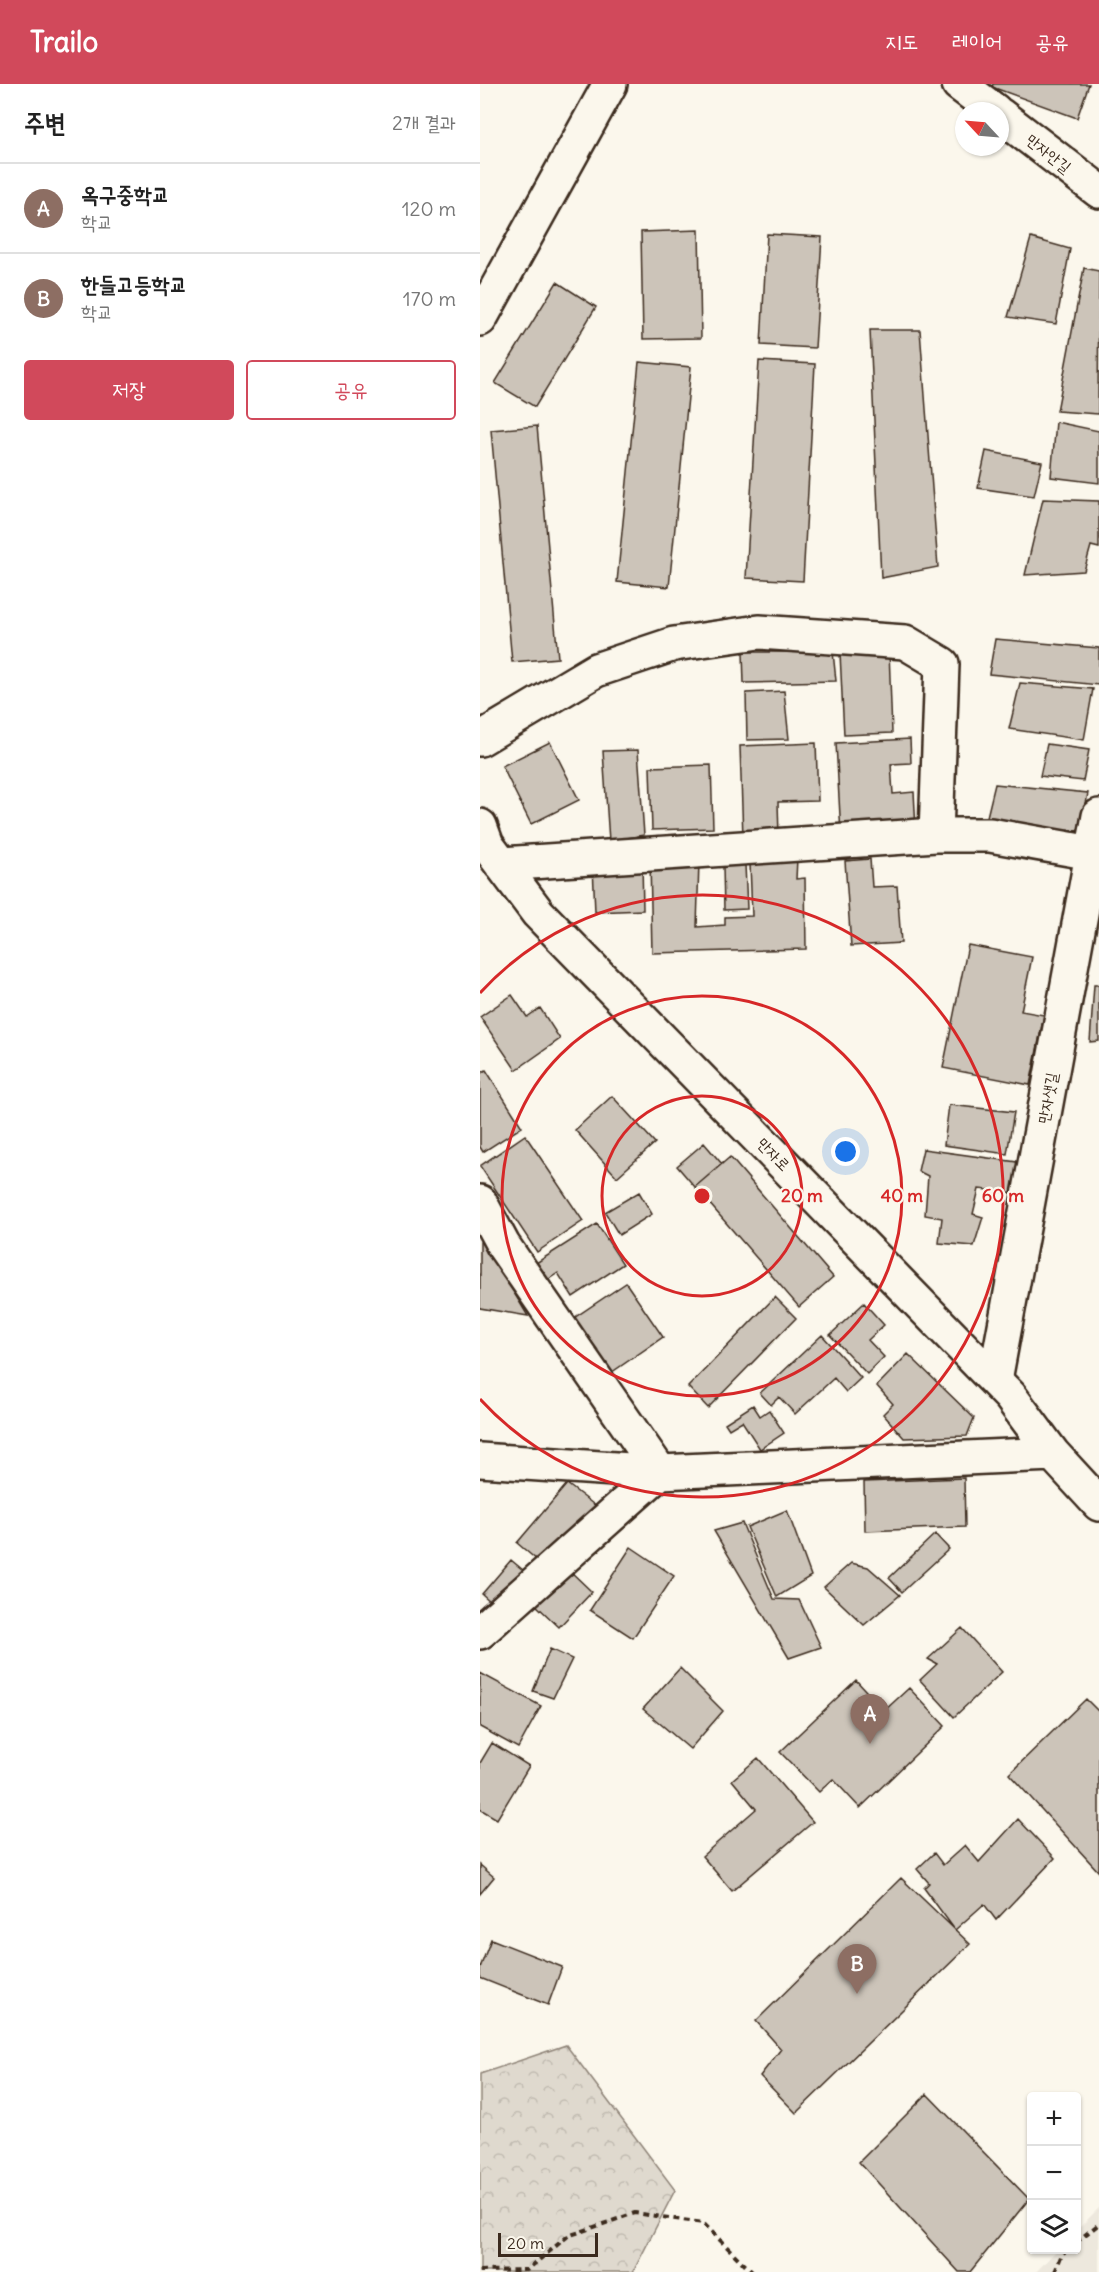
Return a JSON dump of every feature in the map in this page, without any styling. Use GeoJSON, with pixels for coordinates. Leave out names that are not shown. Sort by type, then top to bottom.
{"type":"FeatureCollection","features":[{"type":"Feature","properties":{"kind":"street"},"geometry":{"type":"LineString","coordinates":[[480,319],[610,84]]}},
{"type":"Feature","properties":{"kind":"street"},"geometry":{"type":"LineString","coordinates":[[959,84],[983,102]]}},
{"type":"Feature","properties":{"kind":"street","name":"만자안길"},"geometry":{"type":"LineString","coordinates":[[1009,122],[1099,191]]}},
{"type":"Feature","properties":{"kind":"street"},"geometry":{"type":"LineString","coordinates":[[480,738],[596,670],[674,644],[759,632],[905,642],[942,664],[936,835]]}},
{"type":"Feature","properties":{"kind":"street","name":"만자샛길"},"geometry":{"type":"LineString","coordinates":[[995,1380],[1099,816]]}},
{"type":"Feature","properties":{"kind":"street","name":"만자로"},"geometry":{"type":"LineString","coordinates":[[480,826],[488,845],[538,913],[995,1380],[1010,1396],[1053,1454],[1099,1504]]}},
{"type":"Feature","properties":{"kind":"street"},"geometry":{"type":"LineString","coordinates":[[501,864],[936,835],[990,835],[1092,853]]}},
{"type":"Feature","properties":{"kind":"street"},"geometry":{"type":"LineString","coordinates":[[480,1202],[503,1245],[660,1472]]}},
{"type":"Feature","properties":{"kind":"street"},"geometry":{"type":"LineString","coordinates":[[480,1460],[660,1472],[1053,1454]]}},
{"type":"Feature","properties":{"kind":"street"},"geometry":{"type":"LineString","coordinates":[[480,1632],[660,1472]]}},
{"type":"Feature","properties":{"kind":"path"},"geometry":{"type":"LineString","coordinates":[[480,2271],[527,2270],[568,2235],[635,2213],[703,2223],[752,2272]]}},
{"type":"Feature","properties":{"kind":"path"},"geometry":{"type":"LineString","coordinates":[[1081,2239],[1099,2224]]}},
{"type":"Feature","properties":{"kind":"path"},"geometry":{"type":"LineString","coordinates":[[1055,2272],[1062,2254]]}},
{"type":"Feature","properties":{"kind":"shaded area"},"geometry":{"type":"Polygon","coordinates":[[[1099,2208],[1099,2272],[1036,2272],[1053,2254],[1081,2254],[1081,2226],[1099,2208]]]}},
{"type":"Feature","properties":{"kind":"green space"},"geometry":{"type":"Polygon","coordinates":[[[566,2045],[675,2190],[633,2272],[480,2272],[480,2074],[566,2045]]]}},
{"type":"Feature","properties":{"kind":"building"},"geometry":{"type":"Polygon","coordinates":[[[993,84],[1089,84],[1077,118],[992,87],[993,84]]]}},
{"type":"Feature","properties":{"kind":"building"},"geometry":{"type":"Polygon","coordinates":[[[699,230],[701,338],[643,339],[641,232],[699,230]]]}},
{"type":"Feature","properties":{"kind":"building"},"geometry":{"type":"Polygon","coordinates":[[[767,234],[822,237],[815,348],[761,345],[767,234]]]}},
{"type":"Feature","properties":{"kind":"building"},"geometry":{"type":"Polygon","coordinates":[[[1031,238],[1070,249],[1056,324],[1008,317],[1031,238]]]}},
{"type":"Feature","properties":{"kind":"building"},"geometry":{"type":"Polygon","coordinates":[[[1084,268],[1099,271],[1098,414],[1057,411],[1084,268]]]}},
{"type":"Feature","properties":{"kind":"building"},"geometry":{"type":"Polygon","coordinates":[[[557,282],[596,307],[535,407],[495,383],[557,282]]]}},
{"type":"Feature","properties":{"kind":"building"},"geometry":{"type":"Polygon","coordinates":[[[870,330],[920,330],[938,567],[881,578],[870,330]]]}},
{"type":"Feature","properties":{"kind":"building"},"geometry":{"type":"Polygon","coordinates":[[[759,361],[815,364],[803,581],[746,578],[759,361]]]}},
{"type":"Feature","properties":{"kind":"building"},"geometry":{"type":"Polygon","coordinates":[[[639,362],[691,367],[669,587],[617,582],[639,362]]]}},
{"type":"Feature","properties":{"kind":"building"},"geometry":{"type":"Polygon","coordinates":[[[1056,422],[1099,431],[1099,483],[1051,477],[1056,422]]]}},
{"type":"Feature","properties":{"kind":"building"},"geometry":{"type":"Polygon","coordinates":[[[537,426],[558,658],[512,662],[491,430],[537,426]]]}},
{"type":"Feature","properties":{"kind":"building"},"geometry":{"type":"Polygon","coordinates":[[[986,451],[1042,462],[1034,496],[978,488],[986,451]]]}},
{"type":"Feature","properties":{"kind":"building"},"geometry":{"type":"Polygon","coordinates":[[[1043,499],[1099,501],[1099,548],[1091,546],[1084,571],[1025,575],[1043,499]]]}},
{"type":"Feature","properties":{"kind":"building"},"geometry":{"type":"Polygon","coordinates":[[[995,639],[1099,648],[1099,685],[989,674],[995,639]]]}},
{"type":"Feature","properties":{"kind":"building"},"geometry":{"type":"Polygon","coordinates":[[[889,651],[892,733],[844,735],[840,653],[889,651]]]}},
{"type":"Feature","properties":{"kind":"building"},"geometry":{"type":"Polygon","coordinates":[[[743,652],[833,652],[836,681],[744,683],[743,652]]]}},
{"type":"Feature","properties":{"kind":"building"},"geometry":{"type":"Polygon","coordinates":[[[1020,683],[1093,689],[1084,740],[1009,729],[1020,683]]]}},
{"type":"Feature","properties":{"kind":"building"},"geometry":{"type":"Polygon","coordinates":[[[784,691],[789,739],[747,740],[746,693],[784,691]]]}},
{"type":"Feature","properties":{"kind":"building"},"geometry":{"type":"Polygon","coordinates":[[[910,739],[911,763],[891,764],[893,794],[914,792],[916,830],[841,834],[836,743],[910,739]]]}},
{"type":"Feature","properties":{"kind":"building"},"geometry":{"type":"Polygon","coordinates":[[[550,742],[579,800],[531,824],[502,766],[550,742]]]}},
{"type":"Feature","properties":{"kind":"building"},"geometry":{"type":"Polygon","coordinates":[[[816,743],[818,801],[778,802],[779,837],[743,838],[740,746],[816,743]]]}},
{"type":"Feature","properties":{"kind":"building"},"geometry":{"type":"Polygon","coordinates":[[[1047,744],[1089,750],[1083,781],[1040,776],[1047,744]]]}},
{"type":"Feature","properties":{"kind":"building"},"geometry":{"type":"Polygon","coordinates":[[[638,750],[644,835],[609,841],[603,751],[638,750]]]}},
{"type":"Feature","properties":{"kind":"building"},"geometry":{"type":"Polygon","coordinates":[[[711,765],[713,828],[652,830],[650,767],[711,765]]]}},
{"type":"Feature","properties":{"kind":"building"},"geometry":{"type":"Polygon","coordinates":[[[995,784],[1088,793],[1081,831],[985,825],[995,784]]]}},
{"type":"Feature","properties":{"kind":"building"},"geometry":{"type":"Polygon","coordinates":[[[797,858],[796,879],[805,878],[806,949],[652,953],[650,860],[699,861],[697,927],[725,925],[725,917],[752,916],[750,863],[797,858]]]}},
{"type":"Feature","properties":{"kind":"building"},"geometry":{"type":"Polygon","coordinates":[[[870,859],[872,887],[897,886],[901,943],[851,946],[845,861],[870,859]]]}},
{"type":"Feature","properties":{"kind":"building"},"geometry":{"type":"Polygon","coordinates":[[[642,864],[643,910],[595,912],[593,866],[642,864]]]}},
{"type":"Feature","properties":{"kind":"building"},"geometry":{"type":"Polygon","coordinates":[[[745,865],[747,909],[724,910],[723,866],[745,865]]]}},
{"type":"Feature","properties":{"kind":"building"},"geometry":{"type":"Polygon","coordinates":[[[968,945],[1032,957],[1021,1011],[1044,1015],[1030,1085],[943,1068],[968,945]]]}},
{"type":"Feature","properties":{"kind":"building"},"geometry":{"type":"Polygon","coordinates":[[[1094,985],[1099,985],[1099,1041],[1090,1042],[1094,985]]]}},
{"type":"Feature","properties":{"kind":"building"},"geometry":{"type":"Polygon","coordinates":[[[512,995],[527,1017],[540,1008],[560,1039],[516,1070],[480,1017],[512,995]]]}},
{"type":"Feature","properties":{"kind":"building"},"geometry":{"type":"Polygon","coordinates":[[[486,1070],[522,1127],[483,1152],[480,1147],[480,1074],[486,1070]]]}},
{"type":"Feature","properties":{"kind":"building"},"geometry":{"type":"Polygon","coordinates":[[[612,1096],[655,1143],[617,1177],[575,1130],[612,1096]]]}},
{"type":"Feature","properties":{"kind":"building"},"geometry":{"type":"Polygon","coordinates":[[[949,1105],[1014,1112],[1007,1154],[944,1145],[949,1105]]]}},
{"type":"Feature","properties":{"kind":"building"},"geometry":{"type":"Polygon","coordinates":[[[525,1135],[583,1221],[537,1252],[480,1166],[525,1135]]]}},
{"type":"Feature","properties":{"kind":"building"},"geometry":{"type":"Polygon","coordinates":[[[704,1143],[722,1164],[695,1187],[677,1166],[704,1143]]]}},
{"type":"Feature","properties":{"kind":"building"},"geometry":{"type":"Polygon","coordinates":[[[923,1149],[1024,1163],[1017,1193],[979,1189],[973,1214],[983,1217],[974,1246],[939,1243],[942,1218],[925,1215],[928,1176],[918,1171],[923,1149]]]}},
{"type":"Feature","properties":{"kind":"building"},"geometry":{"type":"Polygon","coordinates":[[[730,1157],[833,1277],[799,1307],[695,1187],[730,1157]]]}},
{"type":"Feature","properties":{"kind":"building"},"geometry":{"type":"Polygon","coordinates":[[[639,1192],[652,1214],[619,1235],[605,1212],[639,1192]]]}},
{"type":"Feature","properties":{"kind":"building"},"geometry":{"type":"Polygon","coordinates":[[[597,1224],[623,1264],[573,1297],[558,1273],[546,1281],[536,1263],[597,1224]]]}},
{"type":"Feature","properties":{"kind":"building"},"geometry":{"type":"Polygon","coordinates":[[[483,1241],[528,1316],[480,1308],[480,1242],[483,1241]]]}},
{"type":"Feature","properties":{"kind":"building"},"geometry":{"type":"Polygon","coordinates":[[[626,1283],[663,1337],[602,1379],[565,1324],[626,1283]]]}},
{"type":"Feature","properties":{"kind":"building"},"geometry":{"type":"Polygon","coordinates":[[[775,1297],[796,1318],[708,1408],[688,1387],[775,1297]]]}},
{"type":"Feature","properties":{"kind":"building"},"geometry":{"type":"Polygon","coordinates":[[[864,1303],[884,1325],[868,1340],[884,1357],[867,1374],[830,1335],[864,1303]]]}},
{"type":"Feature","properties":{"kind":"building"},"geometry":{"type":"Polygon","coordinates":[[[822,1335],[861,1378],[846,1392],[834,1378],[795,1414],[779,1397],[771,1405],[760,1393],[822,1335]]]}},
{"type":"Feature","properties":{"kind":"building"},"geometry":{"type":"Polygon","coordinates":[[[908,1354],[974,1418],[967,1436],[904,1438],[883,1414],[893,1404],[877,1386],[908,1354]]]}},
{"type":"Feature","properties":{"kind":"building"},"geometry":{"type":"Polygon","coordinates":[[[753,1405],[760,1416],[769,1410],[784,1433],[760,1449],[742,1421],[729,1429],[725,1423],[753,1405]]]}},
{"type":"Feature","properties":{"kind":"building"},"geometry":{"type":"Polygon","coordinates":[[[964,1478],[965,1527],[865,1531],[864,1482],[964,1478]]]}},
{"type":"Feature","properties":{"kind":"building"},"geometry":{"type":"Polygon","coordinates":[[[567,1484],[597,1507],[545,1567],[517,1543],[567,1484]]]}},
{"type":"Feature","properties":{"kind":"building"},"geometry":{"type":"Polygon","coordinates":[[[787,1510],[811,1576],[777,1597],[747,1527],[787,1510]]]}},
{"type":"Feature","properties":{"kind":"building"},"geometry":{"type":"Polygon","coordinates":[[[742,1523],[774,1599],[799,1600],[821,1647],[789,1658],[714,1531],[742,1523]]]}},
{"type":"Feature","properties":{"kind":"building"},"geometry":{"type":"Polygon","coordinates":[[[935,1534],[949,1549],[902,1592],[889,1578],[935,1534]]]}},
{"type":"Feature","properties":{"kind":"building"},"geometry":{"type":"Polygon","coordinates":[[[631,1547],[674,1576],[633,1638],[590,1610],[631,1547]]]}},
{"type":"Feature","properties":{"kind":"building"},"geometry":{"type":"Polygon","coordinates":[[[511,1560],[529,1575],[500,1610],[482,1594],[511,1560]]]}},
{"type":"Feature","properties":{"kind":"building"},"geometry":{"type":"Polygon","coordinates":[[[851,1563],[868,1567],[900,1595],[864,1625],[824,1587],[851,1563]]]}},
{"type":"Feature","properties":{"kind":"building"},"geometry":{"type":"Polygon","coordinates":[[[568,1569],[592,1592],[559,1627],[535,1604],[568,1569]]]}},
{"type":"Feature","properties":{"kind":"building"},"geometry":{"type":"Polygon","coordinates":[[[962,1628],[1002,1672],[954,1717],[920,1680],[937,1664],[928,1659],[962,1628]]]}},
{"type":"Feature","properties":{"kind":"building"},"geometry":{"type":"Polygon","coordinates":[[[550,1649],[572,1659],[553,1698],[533,1691],[550,1649]]]}},
{"type":"Feature","properties":{"kind":"building"},"geometry":{"type":"Polygon","coordinates":[[[680,1668],[723,1711],[690,1749],[643,1709],[680,1668]]]}},
{"type":"Feature","properties":{"kind":"building"},"geometry":{"type":"Polygon","coordinates":[[[480,1673],[541,1706],[518,1748],[480,1727],[480,1673]]]}},
{"type":"Feature","properties":{"kind":"building"},"geometry":{"type":"Polygon","coordinates":[[[856,1680],[884,1711],[909,1688],[945,1726],[860,1808],[833,1779],[819,1792],[780,1752],[856,1680]]]}},
{"type":"Feature","properties":{"kind":"building"},"geometry":{"type":"Polygon","coordinates":[[[1086,1699],[1099,1712],[1099,1872],[1009,1774],[1086,1699]]]}},
{"type":"Feature","properties":{"kind":"building"},"geometry":{"type":"Polygon","coordinates":[[[492,1743],[529,1766],[497,1819],[480,1809],[480,1763],[492,1743]]]}},
{"type":"Feature","properties":{"kind":"building"},"geometry":{"type":"Polygon","coordinates":[[[758,1758],[813,1822],[732,1891],[702,1856],[756,1809],[732,1780],[758,1758]]]}},
{"type":"Feature","properties":{"kind":"building"},"geometry":{"type":"Polygon","coordinates":[[[1018,1819],[1055,1858],[996,1920],[984,1904],[955,1930],[924,1888],[929,1883],[917,1869],[934,1853],[943,1865],[965,1845],[979,1862],[1018,1819]]]}},
{"type":"Feature","properties":{"kind":"building"},"geometry":{"type":"Polygon","coordinates":[[[480,1865],[494,1877],[480,1894],[480,1865]]]}},
{"type":"Feature","properties":{"kind":"building"},"geometry":{"type":"Polygon","coordinates":[[[901,1878],[970,1944],[796,2113],[760,2076],[781,2049],[756,2021],[901,1878]]]}},
{"type":"Feature","properties":{"kind":"building"},"geometry":{"type":"Polygon","coordinates":[[[491,1939],[562,1967],[548,2005],[480,1978],[480,1968],[491,1939]]]}},
{"type":"Feature","properties":{"kind":"building"},"geometry":{"type":"Polygon","coordinates":[[[927,2094],[1027,2197],[1027,2201],[970,2272],[959,2272],[859,2162],[927,2094]]]}},
{"type":"Feature","properties":{"kind":"place","name":"옥구중학교"},"geometry":{"type":"Point","coordinates":[870,1744]}},
{"type":"Feature","properties":{"kind":"place","name":"한들고등학교"},"geometry":{"type":"Point","coordinates":[857,1994]}}]}
